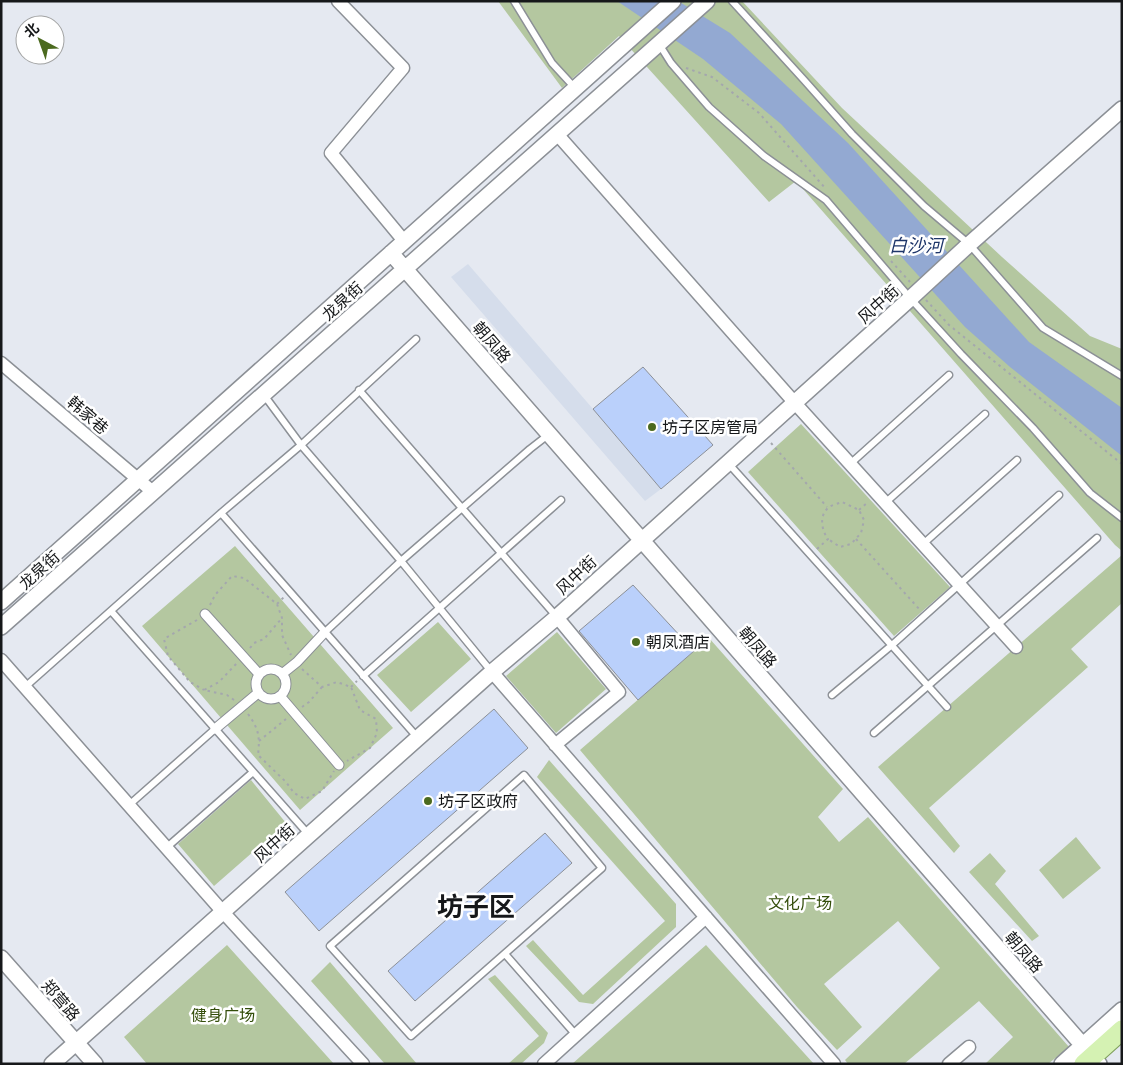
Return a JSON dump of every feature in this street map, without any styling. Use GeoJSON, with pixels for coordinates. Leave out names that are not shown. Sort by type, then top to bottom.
{"type":"FeatureCollection","features":[{"type":"Feature","properties":{"kind":"main road"},"geometry":{"type":"LineString","coordinates":[[1089,1057],[1122,1030]]}},
{"type":"Feature","properties":{"kind":"street"},"geometry":{"type":"LineString","coordinates":[[338,1],[403,68],[331,152],[404,241]]}},
{"type":"Feature","properties":{"kind":"street","name":"龙泉街"},"geometry":{"type":"LineString","coordinates":[[1,602],[673,1]]}},
{"type":"Feature","properties":{"kind":"street","name":"龙泉街"},"geometry":{"type":"LineString","coordinates":[[1,627],[707,1]]}},
{"type":"Feature","properties":{"kind":"street","name":"风中街"},"geometry":{"type":"LineString","coordinates":[[52,1064],[492,672],[557,617],[641,539],[1122,109]]}},
{"type":"Feature","properties":{"kind":"street"},"geometry":{"type":"LineString","coordinates":[[557,134],[794,402],[1016,647]]}},
{"type":"Feature","properties":{"kind":"street","name":"朝凤路"},"geometry":{"type":"LineString","coordinates":[[391,253],[1089,1057]]}},
{"type":"Feature","properties":{"kind":"street","name":"韩家巷"},"geometry":{"type":"LineString","coordinates":[[1,363],[154,492]]}},
{"type":"Feature","properties":{"kind":"street"},"geometry":{"type":"LineString","coordinates":[[205,614],[259,674]]}},
{"type":"Feature","properties":{"kind":"street"},"geometry":{"type":"LineString","coordinates":[[555,745],[619,692],[557,617]]}},
{"type":"Feature","properties":{"kind":"street"},"geometry":{"type":"LineString","coordinates":[[282,674],[324,633]]}},
{"type":"Feature","properties":{"kind":"street"},"geometry":{"type":"LineString","coordinates":[[1,660],[223,912],[363,1064]]}},
{"type":"Feature","properties":{"kind":"street"},"geometry":{"type":"LineString","coordinates":[[270,669],[275,669],[282,674],[286,683],[280,696],[271,699],[258,693],[255,684],[259,674],[270,669]]}},
{"type":"Feature","properties":{"kind":"street"},"geometry":{"type":"LineString","coordinates":[[492,672],[834,1064]]}},
{"type":"Feature","properties":{"kind":"street"},"geometry":{"type":"LineString","coordinates":[[215,729],[258,693]]}},
{"type":"Feature","properties":{"kind":"street"},"geometry":{"type":"LineString","coordinates":[[280,696],[339,765]]}},
{"type":"Feature","properties":{"kind":"street"},"geometry":{"type":"LineString","coordinates":[[544,1064],[706,917]]}},
{"type":"Feature","properties":{"kind":"street","name":"郑营路"},"geometry":{"type":"LineString","coordinates":[[1,958],[96,1064]]}},
{"type":"Feature","properties":{"kind":"street"},"geometry":{"type":"LineString","coordinates":[[1062,1064],[1089,1057],[1122,1010]]}},
{"type":"Feature","properties":{"kind":"street"},"geometry":{"type":"LineString","coordinates":[[948,1064],[970,1047]]}},
{"type":"Feature","properties":{"kind":"lane"},"geometry":{"type":"LineString","coordinates":[[514,1],[552,63],[575,88]]}},
{"type":"Feature","properties":{"kind":"lane"},"geometry":{"type":"LineString","coordinates":[[732,1],[852,134],[967,246],[1043,328],[1122,376]]}},
{"type":"Feature","properties":{"kind":"lane"},"geometry":{"type":"LineString","coordinates":[[659,42],[671,63],[709,107],[764,156],[826,200],[915,294],[961,354],[1033,428],[1090,493],[1122,518]]}},
{"type":"Feature","properties":{"kind":"lane"},"geometry":{"type":"LineString","coordinates":[[25,687],[301,445],[416,339]]}},
{"type":"Feature","properties":{"kind":"lane"},"geometry":{"type":"LineString","coordinates":[[850,464],[949,375]]}},
{"type":"Feature","properties":{"kind":"lane"},"geometry":{"type":"LineString","coordinates":[[359,390],[557,617]]}},
{"type":"Feature","properties":{"kind":"lane"},"geometry":{"type":"LineString","coordinates":[[264,394],[301,445],[401,561],[492,672]]}},
{"type":"Feature","properties":{"kind":"lane"},"geometry":{"type":"LineString","coordinates":[[885,503],[986,414]]}},
{"type":"Feature","properties":{"kind":"lane"},"geometry":{"type":"LineString","coordinates":[[324,633],[401,561],[549,434]]}},
{"type":"Feature","properties":{"kind":"lane"},"geometry":{"type":"LineString","coordinates":[[923,544],[1017,460]]}},
{"type":"Feature","properties":{"kind":"lane"},"geometry":{"type":"LineString","coordinates":[[727,462],[947,707]]}},
{"type":"Feature","properties":{"kind":"lane"},"geometry":{"type":"LineString","coordinates":[[832,694],[892,645],[1059,495]]}},
{"type":"Feature","properties":{"kind":"lane"},"geometry":{"type":"LineString","coordinates":[[363,676],[561,500]]}},
{"type":"Feature","properties":{"kind":"lane"},"geometry":{"type":"LineString","coordinates":[[221,514],[418,738]]}},
{"type":"Feature","properties":{"kind":"lane"},"geometry":{"type":"LineString","coordinates":[[874,733],[1097,538]]}},
{"type":"Feature","properties":{"kind":"lane"},"geometry":{"type":"LineString","coordinates":[[111,611],[309,835]]}},
{"type":"Feature","properties":{"kind":"lane"},"geometry":{"type":"LineString","coordinates":[[129,806],[215,729]]}},
{"type":"Feature","properties":{"kind":"lane"},"geometry":{"type":"LineString","coordinates":[[166,848],[253,772]]}},
{"type":"Feature","properties":{"kind":"lane"},"geometry":{"type":"LineString","coordinates":[[524,775],[602,868],[505,954],[411,1036],[330,946],[524,775]]}},
{"type":"Feature","properties":{"kind":"lane"},"geometry":{"type":"LineString","coordinates":[[505,954],[576,1035]]}},
{"type":"Feature","properties":{"kind":"path"},"geometry":{"type":"LineString","coordinates":[[671,63],[712,77],[759,113],[829,192]]}},
{"type":"Feature","properties":{"kind":"path"},"geometry":{"type":"LineString","coordinates":[[886,256],[915,294],[949,325],[1122,464]]}},
{"type":"Feature","properties":{"kind":"path"},"geometry":{"type":"LineString","coordinates":[[761,432],[828,508]]}},
{"type":"Feature","properties":{"kind":"path"},"geometry":{"type":"LineString","coordinates":[[842,502],[859,510],[864,520],[861,534],[851,544],[840,547],[828,539],[823,531],[822,516],[828,508],[842,502]]}},
{"type":"Feature","properties":{"kind":"path"},"geometry":{"type":"LineString","coordinates":[[810,556],[828,539]]}},
{"type":"Feature","properties":{"kind":"path"},"geometry":{"type":"LineString","coordinates":[[856,539],[921,612]]}},
{"type":"Feature","properties":{"kind":"shaded area"},"geometry":{"type":"Polygon","coordinates":[[[468,264],[661,489],[645,501],[451,277],[468,264]]]}},
{"type":"Feature","properties":{"kind":"green space"},"geometry":{"type":"Polygon","coordinates":[[[498,1],[742,1],[842,108],[1002,257],[1090,336],[1122,349],[1122,551],[796,181],[769,202],[619,36],[562,88],[498,1]]]}},
{"type":"Feature","properties":{"kind":"green space"},"geometry":{"type":"Polygon","coordinates":[[[801,424],[950,587],[894,636],[748,472],[801,424]]]}},
{"type":"Feature","properties":{"kind":"green space"},"geometry":{"type":"Polygon","coordinates":[[[235,546],[393,728],[300,810],[142,626],[235,546]]]}},
{"type":"Feature","properties":{"kind":"green space"},"geometry":{"type":"Polygon","coordinates":[[[1122,555],[1122,603],[1071,649],[1088,667],[929,808],[960,846],[954,853],[878,767],[1122,555]]]}},
{"type":"Feature","properties":{"kind":"green space"},"geometry":{"type":"Polygon","coordinates":[[[438,622],[471,659],[411,712],[377,675],[438,622]]]}},
{"type":"Feature","properties":{"kind":"green space"},"geometry":{"type":"Polygon","coordinates":[[[557,632],[606,689],[556,733],[506,676],[557,632]]]}},
{"type":"Feature","properties":{"kind":"green space","name":"文化广场"},"geometry":{"type":"Polygon","coordinates":[[[709,638],[843,789],[818,817],[839,842],[868,817],[1069,1047],[1048,1064],[985,1064],[1013,1037],[979,1001],[904,1064],[848,1064],[845,1060],[940,968],[898,921],[824,984],[862,1027],[837,1050],[797,1007],[580,750],[709,638]]]}},
{"type":"Feature","properties":{"kind":"green space"},"geometry":{"type":"Polygon","coordinates":[[[549,760],[676,904],[676,927],[593,1004],[579,1002],[526,946],[533,940],[583,995],[665,921],[537,777],[549,760]]]}},
{"type":"Feature","properties":{"kind":"green space"},"geometry":{"type":"Polygon","coordinates":[[[251,780],[286,823],[214,886],[178,844],[251,780]]]}},
{"type":"Feature","properties":{"kind":"green space"},"geometry":{"type":"Polygon","coordinates":[[[1076,837],[1101,868],[1063,899],[1039,870],[1076,837]]]}},
{"type":"Feature","properties":{"kind":"green space"},"geometry":{"type":"Polygon","coordinates":[[[990,853],[1006,871],[995,884],[1039,936],[1032,941],[969,872],[990,853]]]}},
{"type":"Feature","properties":{"kind":"green space","name":"健身广场"},"geometry":{"type":"Polygon","coordinates":[[[227,945],[334,1064],[147,1064],[124,1037],[227,945]]]}},
{"type":"Feature","properties":{"kind":"green space"},"geometry":{"type":"Polygon","coordinates":[[[706,945],[814,1064],[572,1064],[706,945]]]}},
{"type":"Feature","properties":{"kind":"green space"},"geometry":{"type":"Polygon","coordinates":[[[330,962],[417,1064],[385,1064],[311,981],[330,962]]]}},
{"type":"Feature","properties":{"kind":"green space"},"geometry":{"type":"Polygon","coordinates":[[[495,975],[548,1033],[544,1043],[521,1064],[508,1064],[539,1036],[488,979],[495,975]]]}},
{"type":"Feature","properties":{"kind":"water","name":"白沙河"},"geometry":{"type":"Polygon","coordinates":[[[617,1],[678,1],[730,33],[848,143],[1029,342],[1122,408],[1122,456],[1010,367],[965,327],[781,124],[703,59],[617,1]]]}},
{"type":"Feature","properties":{"kind":"building","name":"坊子区房管局"},"geometry":{"type":"Polygon","coordinates":[[[643,367],[713,445],[661,489],[593,409],[643,367]]]}},
{"type":"Feature","properties":{"kind":"building","name":"朝凤酒店"},"geometry":{"type":"Polygon","coordinates":[[[633,585],[694,651],[638,700],[579,631],[633,585]]]}},
{"type":"Feature","properties":{"kind":"building","name":"坊子区政府"},"geometry":{"type":"Polygon","coordinates":[[[494,709],[528,748],[319,931],[285,892],[494,709]]]}},
{"type":"Feature","properties":{"kind":"building","name":"坊子区政府"},"geometry":{"type":"Polygon","coordinates":[[[545,833],[572,863],[415,1001],[388,971],[545,833]]]}},
{"type":"Feature","properties":{"kind":"place","name":"坊子区房管局"},"geometry":{"type":"Point","coordinates":[652,427]}},
{"type":"Feature","properties":{"kind":"place","name":"朝凤酒店"},"geometry":{"type":"Point","coordinates":[636,642]}},
{"type":"Feature","properties":{"kind":"place","name":"坊子区政府"},"geometry":{"type":"Point","coordinates":[428,801]}},
{"type":"Feature","properties":{"kind":"district","name":"坊子区"},"geometry":{"type":"Point","coordinates":[476,907]}}]}
